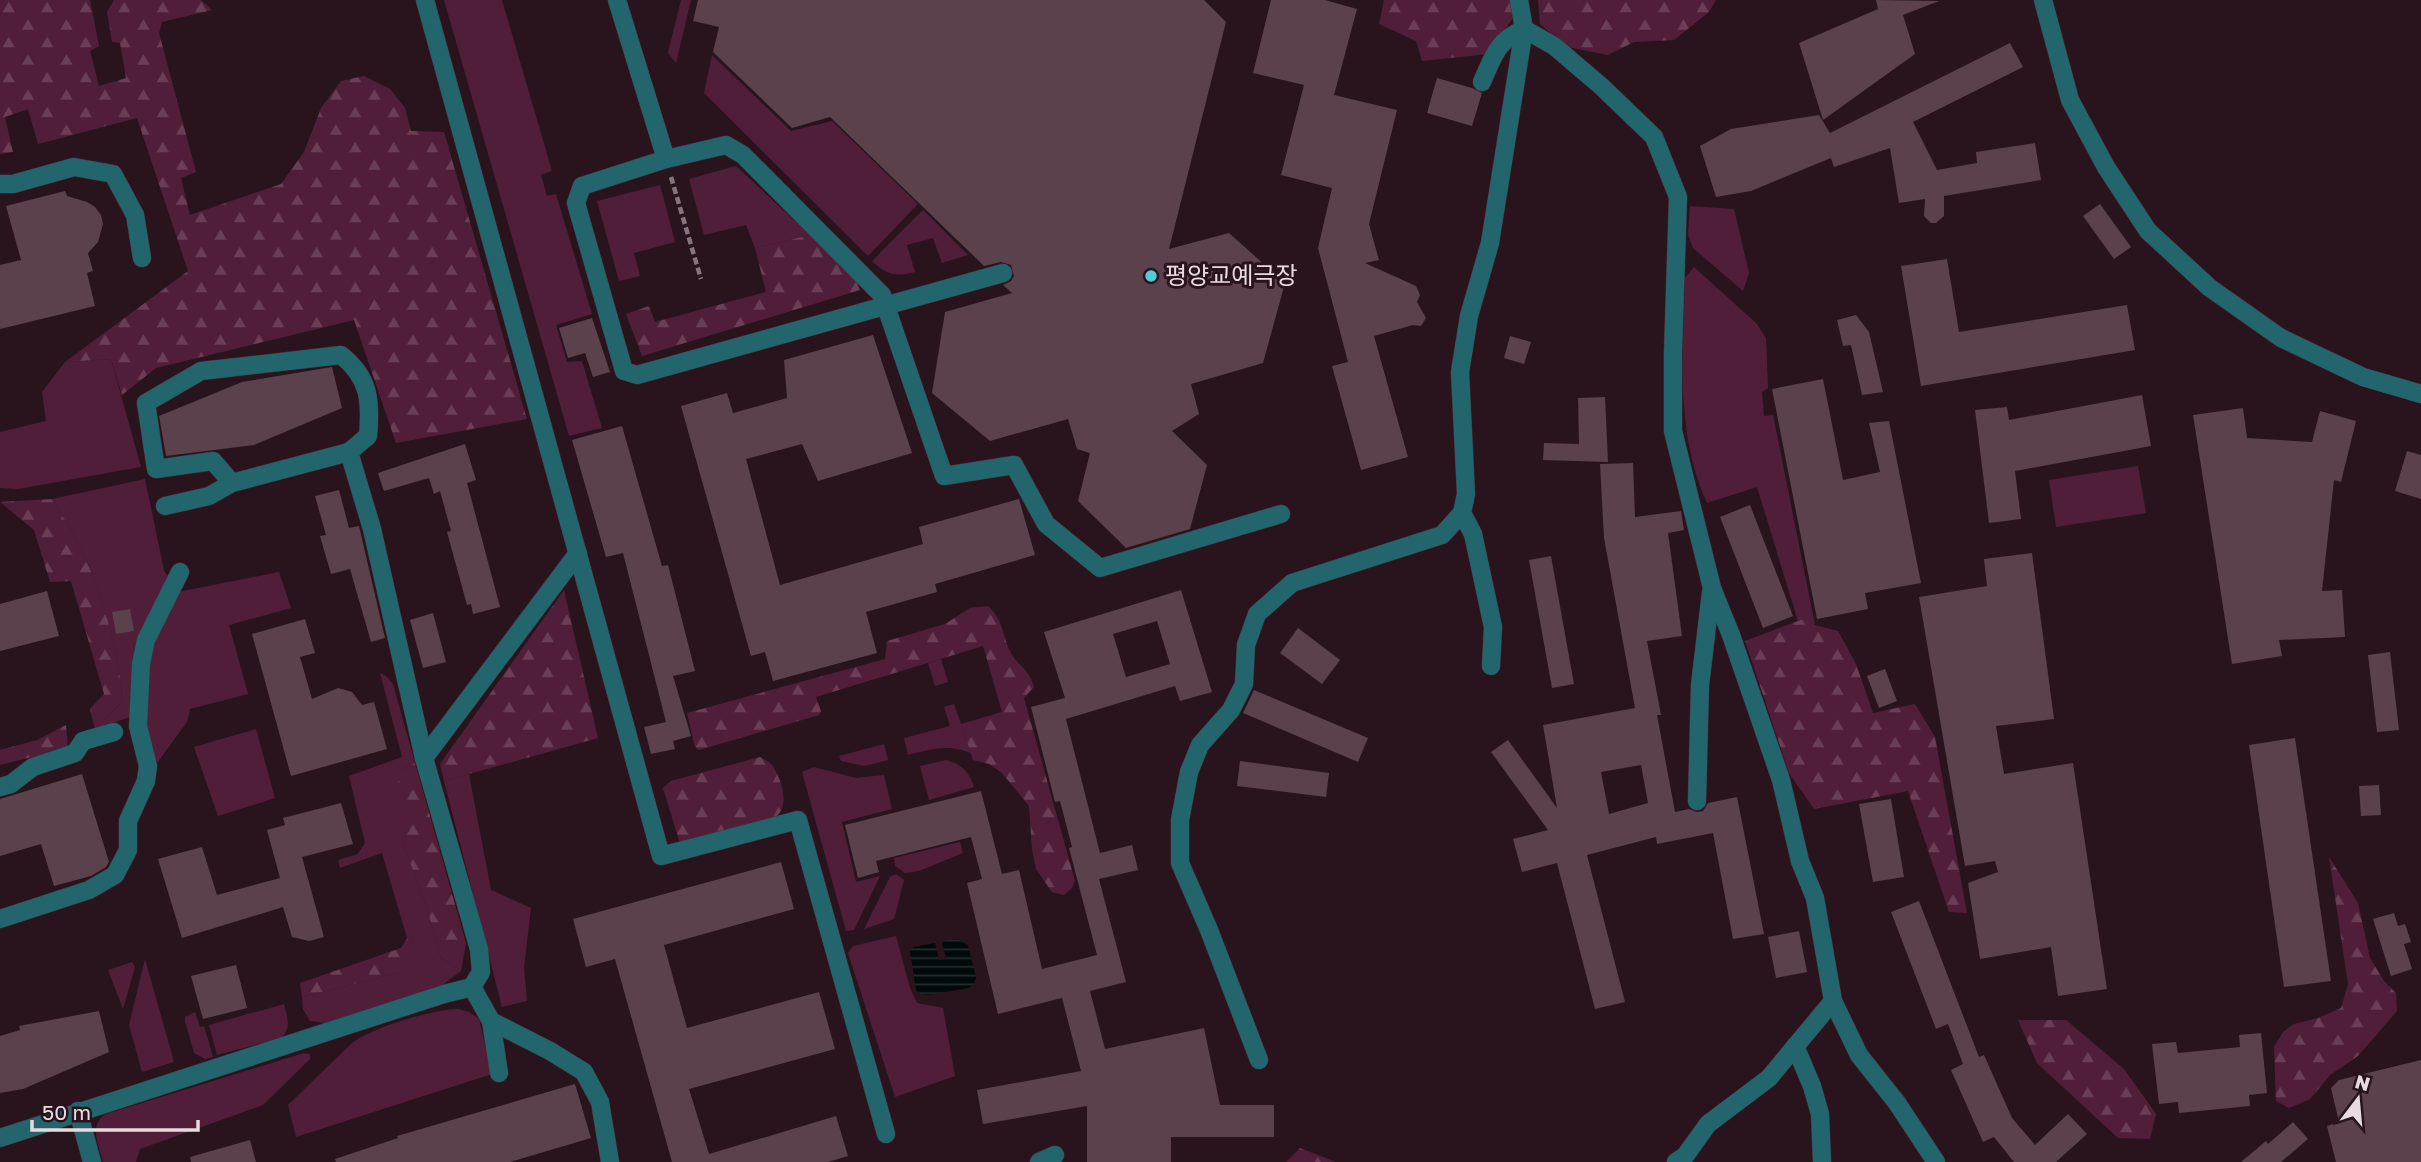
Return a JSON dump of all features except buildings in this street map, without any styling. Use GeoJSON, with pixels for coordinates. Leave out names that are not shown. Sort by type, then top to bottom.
{"type":"FeatureCollection","features":[{"type":"Feature","properties":{"kind":"street"},"geometry":{"type":"LineString","coordinates":[[425,0],[661,856],[798,820],[886,1134]]}},
{"type":"Feature","properties":{"kind":"street"},"geometry":{"type":"LineString","coordinates":[[617,0],[666,159]]}},
{"type":"Feature","properties":{"kind":"street"},"geometry":{"type":"LineString","coordinates":[[1259,1060],[1181,863],[1180,820],[1189,772],[1200,745],[1231,710],[1244,684],[1246,645],[1257,614],[1292,583],[1397,551],[1442,534],[1462,513],[1466,494],[1460,372],[1469,316],[1490,243],[1524,29],[1520,0]]}},
{"type":"Feature","properties":{"kind":"street"},"geometry":{"type":"LineString","coordinates":[[2043,0],[2070,100],[2106,167],[2148,231],[2210,288],[2281,338],[2363,377],[2421,394]]}},
{"type":"Feature","properties":{"kind":"street"},"geometry":{"type":"LineString","coordinates":[[1482,82],[1494,53],[1508,36],[1524,29]]}},
{"type":"Feature","properties":{"kind":"street"},"geometry":{"type":"LineString","coordinates":[[1524,29],[1554,46],[1654,137],[1678,197],[1673,431],[1712,589],[1782,780],[1800,861],[1815,898],[1833,1001],[1859,1055],[1897,1103],[1936,1162]]}},
{"type":"Feature","properties":{"kind":"street"},"geometry":{"type":"LineString","coordinates":[[1003,273],[887,307],[637,375],[624,372],[576,203],[582,186],[666,159],[726,145],[743,155],[882,295],[887,307],[944,476],[1014,465],[1046,524],[1100,568],[1281,514]]}},
{"type":"Feature","properties":{"kind":"street"},"geometry":{"type":"LineString","coordinates":[[0,184],[13,184],[74,167],[113,174],[135,215],[142,258]]}},
{"type":"Feature","properties":{"kind":"street"},"geometry":{"type":"LineString","coordinates":[[165,506],[209,496],[232,483],[349,452],[368,436],[370,405],[357,368],[341,355],[201,371],[145,403],[156,470],[213,461],[232,483]]}},
{"type":"Feature","properties":{"kind":"street"},"geometry":{"type":"LineString","coordinates":[[0,1138],[471,987],[481,972],[479,949],[424,758],[372,529],[349,452]]}},
{"type":"Feature","properties":{"kind":"street"},"geometry":{"type":"LineString","coordinates":[[1462,513],[1473,534],[1493,627],[1491,666]]}},
{"type":"Feature","properties":{"kind":"street"},"geometry":{"type":"LineString","coordinates":[[424,758],[578,552]]}},
{"type":"Feature","properties":{"kind":"street"},"geometry":{"type":"LineString","coordinates":[[0,919],[89,890],[115,875],[124,858],[128,850],[128,821],[146,781],[148,766],[138,726],[141,664],[146,640],[180,572]]}},
{"type":"Feature","properties":{"kind":"street"},"geometry":{"type":"LineString","coordinates":[[1697,801],[1700,685],[1712,589]]}},
{"type":"Feature","properties":{"kind":"street"},"geometry":{"type":"LineString","coordinates":[[0,787],[11,784],[33,767],[75,753],[83,741],[114,732]]}},
{"type":"Feature","properties":{"kind":"street"},"geometry":{"type":"LineString","coordinates":[[471,987],[491,1021],[499,1073]]}},
{"type":"Feature","properties":{"kind":"street"},"geometry":{"type":"LineString","coordinates":[[1676,1162],[1685,1156],[1708,1124],[1769,1078],[1833,1001]]}},
{"type":"Feature","properties":{"kind":"street"},"geometry":{"type":"LineString","coordinates":[[491,1021],[584,1072],[600,1102],[605,1161]]}},
{"type":"Feature","properties":{"kind":"street"},"geometry":{"type":"LineString","coordinates":[[1795,1046],[1812,1086],[1820,1114],[1822,1162]]}},
{"type":"Feature","properties":{"kind":"street"},"geometry":{"type":"LineString","coordinates":[[78,1111],[92,1162]]}},
{"type":"Feature","properties":{"kind":"path"},"geometry":{"type":"LineString","coordinates":[[666,159],[701,279]]}},
{"type":"Feature","properties":{"kind":"green space"},"geometry":{"type":"Polygon","coordinates":[[[0,0],[90,0],[99,46],[90,51],[99,86],[126,78],[120,43],[112,42],[107,12],[114,0],[201,0],[212,10],[162,22],[159,33],[196,172],[181,178],[190,215],[281,184],[304,152],[321,108],[341,81],[364,76],[390,89],[405,108],[411,131],[444,132],[527,419],[396,443],[354,320],[156,368],[122,395],[111,359],[65,362],[188,271],[137,118],[38,144],[28,109],[5,117],[13,152],[0,154],[0,0]]]}},
{"type":"Feature","properties":{"kind":"green space"},"geometry":{"type":"Polygon","coordinates":[[[444,0],[502,0],[552,171],[541,175],[547,196],[556,194],[592,314],[556,325],[567,362],[582,361],[602,428],[569,436],[444,0]]]}},
{"type":"Feature","properties":{"kind":"green space"},"geometry":{"type":"Polygon","coordinates":[[[681,0],[691,0],[676,63],[668,53],[681,0]]]}},
{"type":"Feature","properties":{"kind":"green space"},"geometry":{"type":"Polygon","coordinates":[[[1384,0],[1512,0],[1513,18],[1488,54],[1422,61],[1416,41],[1379,24],[1384,0]]]}},
{"type":"Feature","properties":{"kind":"green space"},"geometry":{"type":"Polygon","coordinates":[[[1538,0],[1716,0],[1709,12],[1674,40],[1634,42],[1608,55],[1567,47],[1540,24],[1538,0]]]}},
{"type":"Feature","properties":{"kind":"green space"},"geometry":{"type":"Polygon","coordinates":[[[712,55],[791,131],[832,121],[918,204],[868,256],[704,93],[712,55]]]}},
{"type":"Feature","properties":{"kind":"green space"},"geometry":{"type":"Polygon","coordinates":[[[736,166],[810,235],[755,248],[746,225],[704,235],[689,179],[736,166]]]}},
{"type":"Feature","properties":{"kind":"green space"},"geometry":{"type":"Polygon","coordinates":[[[660,185],[675,242],[634,253],[640,276],[619,281],[597,201],[660,185]]]}},
{"type":"Feature","properties":{"kind":"green space"},"geometry":{"type":"Polygon","coordinates":[[[1690,206],[1734,209],[1749,273],[1743,291],[1693,248],[1688,235],[1690,206]]]}},
{"type":"Feature","properties":{"kind":"green space"},"geometry":{"type":"Polygon","coordinates":[[[923,210],[968,255],[942,263],[933,238],[907,245],[915,272],[892,274],[872,261],[923,210]]]}},
{"type":"Feature","properties":{"kind":"green space"},"geometry":{"type":"Polygon","coordinates":[[[810,235],[855,278],[860,290],[642,356],[626,314],[649,306],[655,322],[766,292],[755,248],[810,235]]]}},
{"type":"Feature","properties":{"kind":"green space"},"geometry":{"type":"Polygon","coordinates":[[[1694,267],[1756,323],[1766,338],[1768,388],[1762,392],[1764,416],[1773,415],[1815,625],[1806,618],[1798,621],[1757,487],[1707,503],[1697,476],[1685,421],[1683,392],[1685,278],[1694,267]]]}},
{"type":"Feature","properties":{"kind":"green space"},"geometry":{"type":"Polygon","coordinates":[[[111,359],[141,467],[18,489],[0,488],[0,432],[46,421],[42,392],[65,362],[111,359]]]}},
{"type":"Feature","properties":{"kind":"green space"},"geometry":{"type":"Polygon","coordinates":[[[2138,466],[2146,513],[2056,527],[2049,480],[2138,466]]]}},
{"type":"Feature","properties":{"kind":"green space"},"geometry":{"type":"Polygon","coordinates":[[[145,479],[164,570],[169,579],[130,717],[95,729],[122,702],[119,668],[93,576],[79,545],[52,499],[145,479]]]}},
{"type":"Feature","properties":{"kind":"green space"},"geometry":{"type":"Polygon","coordinates":[[[52,499],[79,545],[93,576],[119,668],[122,702],[95,729],[90,709],[104,694],[71,581],[50,582],[34,530],[0,502],[52,499]]]}},
{"type":"Feature","properties":{"kind":"green space"},"geometry":{"type":"Polygon","coordinates":[[[279,572],[291,608],[229,625],[248,694],[190,709],[187,722],[154,767],[145,729],[150,645],[178,592],[279,572]]]}},
{"type":"Feature","properties":{"kind":"green space"},"geometry":{"type":"Polygon","coordinates":[[[564,590],[598,738],[444,781],[440,764],[564,590]]]}},
{"type":"Feature","properties":{"kind":"green space"},"geometry":{"type":"Polygon","coordinates":[[[988,606],[999,621],[1013,656],[1029,675],[1034,687],[1024,698],[1075,881],[1064,895],[1052,892],[1036,869],[1029,806],[1002,773],[989,764],[973,760],[961,724],[1002,712],[983,646],[816,697],[821,711],[819,715],[699,750],[695,747],[687,713],[885,659],[887,641],[945,624],[970,608],[988,606]]]}},
{"type":"Feature","properties":{"kind":"green space"},"geometry":{"type":"Polygon","coordinates":[[[1806,618],[1815,625],[1838,631],[1856,664],[1873,713],[1915,704],[1935,737],[1967,913],[1949,912],[1908,791],[1814,809],[1789,773],[1745,641],[1806,618]]]}},
{"type":"Feature","properties":{"kind":"green space"},"geometry":{"type":"Polygon","coordinates":[[[941,659],[948,682],[935,686],[928,663],[941,659]]]}},
{"type":"Feature","properties":{"kind":"green space"},"geometry":{"type":"Polygon","coordinates":[[[380,673],[393,684],[415,763],[401,770],[403,844],[427,908],[441,958],[461,971],[444,984],[326,1023],[310,1021],[303,1009],[302,997],[397,973],[420,950],[407,938],[382,853],[340,868],[338,860],[358,854],[365,843],[349,776],[402,757],[380,673]]]}},
{"type":"Feature","properties":{"kind":"green space"},"geometry":{"type":"Polygon","coordinates":[[[954,704],[971,753],[947,748],[908,755],[904,738],[950,726],[944,707],[954,704]]]}},
{"type":"Feature","properties":{"kind":"green space"},"geometry":{"type":"Polygon","coordinates":[[[66,725],[68,748],[0,765],[0,750],[37,740],[66,725]]]}},
{"type":"Feature","properties":{"kind":"green space"},"geometry":{"type":"Polygon","coordinates":[[[256,729],[275,798],[218,816],[194,747],[256,729]]]}},
{"type":"Feature","properties":{"kind":"green space"},"geometry":{"type":"Polygon","coordinates":[[[884,744],[888,760],[865,766],[841,761],[839,756],[884,744]]]}},
{"type":"Feature","properties":{"kind":"green space"},"geometry":{"type":"Polygon","coordinates":[[[760,757],[773,766],[780,782],[784,796],[778,815],[772,820],[680,844],[663,788],[671,781],[760,757]]]}},
{"type":"Feature","properties":{"kind":"green space"},"geometry":{"type":"Polygon","coordinates":[[[946,760],[964,769],[974,787],[929,800],[920,766],[946,760]]]}},
{"type":"Feature","properties":{"kind":"green space"},"geometry":{"type":"Polygon","coordinates":[[[415,763],[466,943],[461,971],[441,958],[427,908],[403,844],[398,785],[401,770],[415,763]]]}},
{"type":"Feature","properties":{"kind":"green space"},"geometry":{"type":"Polygon","coordinates":[[[814,767],[856,778],[884,775],[892,809],[842,822],[856,882],[880,876],[854,930],[846,931],[802,772],[814,767]]]}},
{"type":"Feature","properties":{"kind":"green space"},"geometry":{"type":"Polygon","coordinates":[[[469,774],[491,890],[531,908],[524,968],[527,1001],[502,1007],[444,781],[469,774]]]}},
{"type":"Feature","properties":{"kind":"green space"},"geometry":{"type":"Polygon","coordinates":[[[960,842],[963,853],[919,871],[905,873],[895,866],[894,858],[960,842]]]}},
{"type":"Feature","properties":{"kind":"green space"},"geometry":{"type":"Polygon","coordinates":[[[2329,857],[2358,903],[2370,958],[2384,981],[2396,993],[2397,1011],[2358,1056],[2330,1075],[2310,1099],[2289,1108],[2276,1101],[2274,1047],[2283,1032],[2294,1024],[2341,1008],[2348,984],[2329,857]]]}},
{"type":"Feature","properties":{"kind":"green space"},"geometry":{"type":"Polygon","coordinates":[[[896,874],[904,880],[894,919],[864,929],[890,877],[896,874]]]}},
{"type":"Feature","properties":{"kind":"green space"},"geometry":{"type":"Polygon","coordinates":[[[896,936],[910,988],[917,1003],[943,1008],[955,1076],[895,1097],[848,953],[853,946],[896,936]]]}},
{"type":"Feature","properties":{"kind":"green space"},"geometry":{"type":"Polygon","coordinates":[[[407,938],[420,949],[416,962],[397,973],[302,997],[300,983],[401,948],[407,938]]]}},
{"type":"Feature","properties":{"kind":"green space"},"geometry":{"type":"Polygon","coordinates":[[[145,959],[174,1062],[142,1072],[129,1025],[145,959]]]}},
{"type":"Feature","properties":{"kind":"green space"},"geometry":{"type":"Polygon","coordinates":[[[132,962],[135,967],[123,1009],[108,970],[132,962]]]}},
{"type":"Feature","properties":{"kind":"green space"},"geometry":{"type":"Polygon","coordinates":[[[284,1004],[288,1026],[281,1038],[217,1055],[209,1025],[284,1004]]]}},
{"type":"Feature","properties":{"kind":"green space"},"geometry":{"type":"Polygon","coordinates":[[[458,1009],[479,1019],[492,1074],[296,1137],[288,1105],[352,1043],[403,1020],[458,1009]]]}},
{"type":"Feature","properties":{"kind":"green space"},"geometry":{"type":"Polygon","coordinates":[[[195,1012],[200,1027],[204,1026],[213,1057],[205,1059],[194,1053],[185,1017],[195,1012]]]}},
{"type":"Feature","properties":{"kind":"green space"},"geometry":{"type":"Polygon","coordinates":[[[2018,1020],[2066,1020],[2124,1069],[2156,1114],[2150,1139],[2118,1138],[2037,1063],[2018,1020]]]}},
{"type":"Feature","properties":{"kind":"green space"},"geometry":{"type":"Polygon","coordinates":[[[304,1053],[310,1054],[310,1059],[263,1105],[140,1149],[136,1162],[103,1162],[96,1130],[97,1124],[106,1114],[304,1053]]]}},
{"type":"Feature","properties":{"kind":"green space"},"geometry":{"type":"Polygon","coordinates":[[[1300,1148],[1336,1162],[1286,1162],[1300,1148]]]}},
{"type":"Feature","properties":{"kind":"shaded area"},"geometry":{"type":"Polygon","coordinates":[[[957,939],[968,945],[976,978],[974,984],[969,988],[920,994],[916,990],[910,951],[914,947],[935,943],[939,960],[946,959],[942,941],[957,939]]]}},
{"type":"Feature","properties":{"kind":"place","name":"평양교예극장"},"geometry":{"type":"Point","coordinates":[1151,276]}}]}
